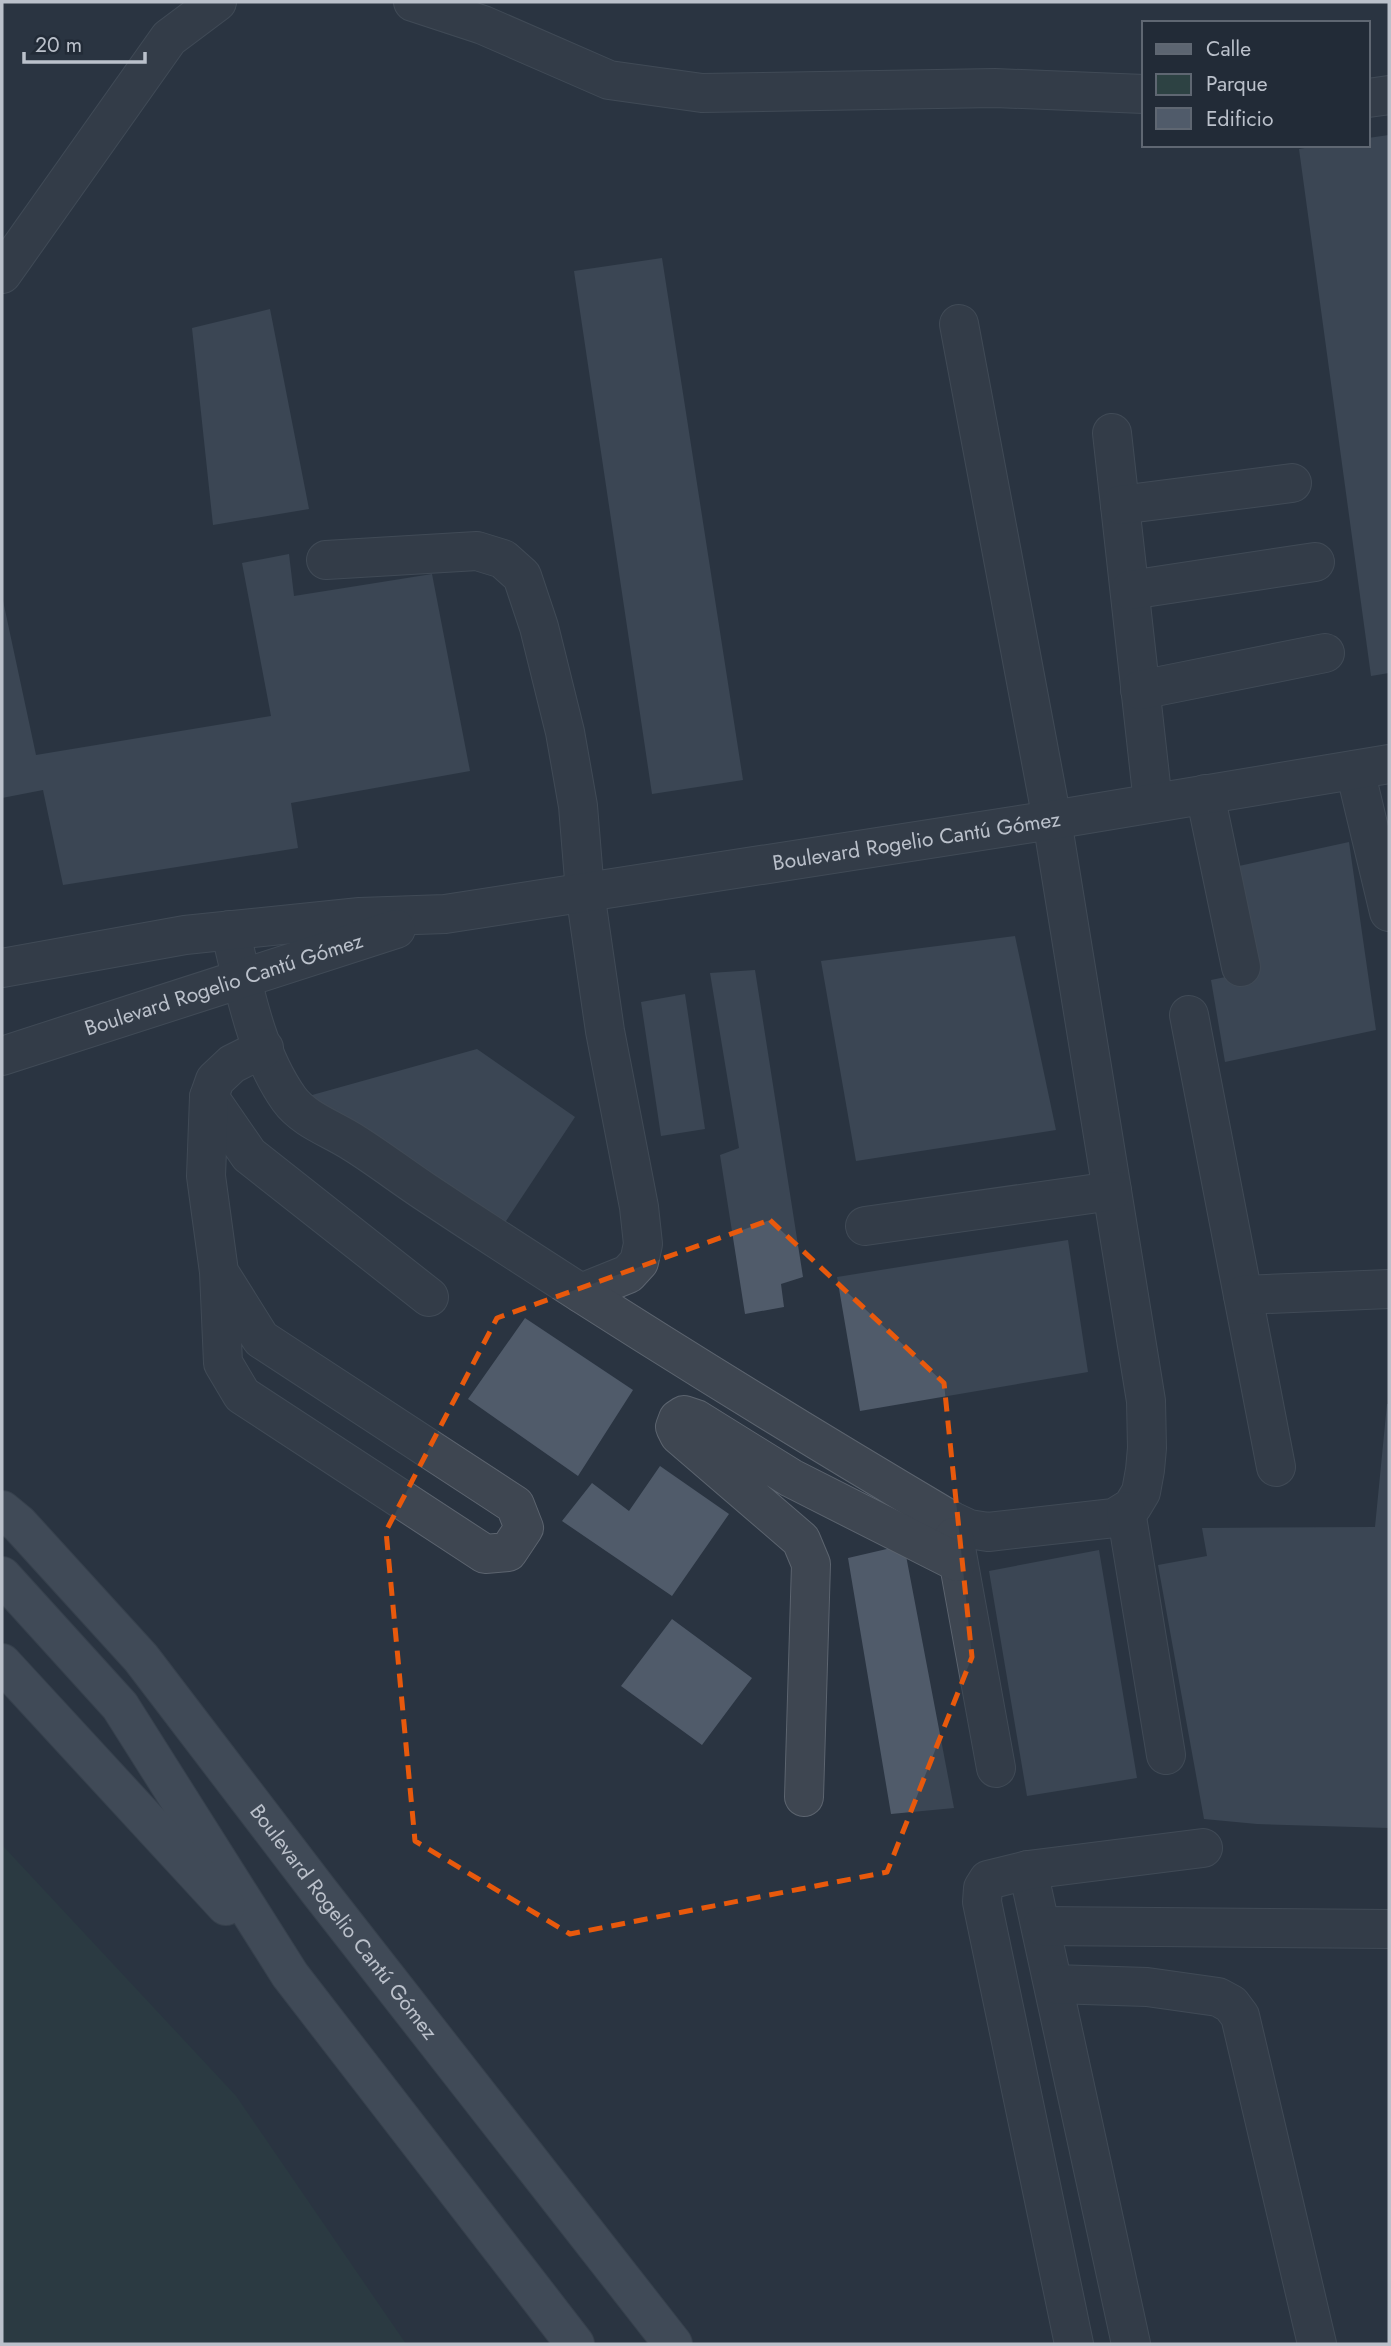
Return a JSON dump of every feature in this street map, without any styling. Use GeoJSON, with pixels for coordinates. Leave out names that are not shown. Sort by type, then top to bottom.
{"type":"FeatureCollection","features":[{"type":"Feature","properties":{"kind":"main road","name":"Boulevard Rogelio Cantú Gómez"},"geometry":{"type":"LineString","coordinates":[[10,1517],[142,1658],[326,1901],[669,2336]]}},
{"type":"Feature","properties":{"kind":"main road"},"geometry":{"type":"LineString","coordinates":[[2,1576],[120,1706],[290,1975]]}},
{"type":"Feature","properties":{"kind":"main road"},"geometry":{"type":"LineString","coordinates":[[2,1663],[290,1975],[575,2344]]}},
{"type":"Feature","properties":{"kind":"main road"},"geometry":{"type":"LineString","coordinates":[[548,2310],[569,2344]]}},
{"type":"Feature","properties":{"kind":"street"},"geometry":{"type":"LineString","coordinates":[[2,274],[169,38],[216,2]]}},
{"type":"Feature","properties":{"kind":"street"},"geometry":{"type":"LineString","coordinates":[[413,2],[483,25],[609,80],[702,93],[995,88],[1142,93]]}},
{"type":"Feature","properties":{"kind":"street"},"geometry":{"type":"LineString","coordinates":[[1370,99],[1389,95]]}},
{"type":"Feature","properties":{"kind":"street"},"geometry":{"type":"LineString","coordinates":[[230,930],[264,1048],[274,1075],[291,1101],[308,1116],[353,1142],[581,1293],[771,1414],[969,1529],[988,1532],[1114,1518],[1132,1507],[1141,1492],[1147,1448],[1146,1401],[1052,820],[959,324]]}},
{"type":"Feature","properties":{"kind":"street"},"geometry":{"type":"LineString","coordinates":[[1112,433],[1153,803]]}},
{"type":"Feature","properties":{"kind":"street"},"geometry":{"type":"LineString","coordinates":[[1120,505],[1292,483]]}},
{"type":"Feature","properties":{"kind":"street"},"geometry":{"type":"LineString","coordinates":[[326,560],[477,551],[503,559],[522,576],[539,627],[565,732],[578,806],[585,892],[605,1031],[639,1207],[643,1244],[639,1262],[628,1274],[581,1293]]}},
{"type":"Feature","properties":{"kind":"street"},"geometry":{"type":"LineString","coordinates":[[1130,590],[1315,562]]}},
{"type":"Feature","properties":{"kind":"street"},"geometry":{"type":"LineString","coordinates":[[1140,690],[1325,653]]}},
{"type":"Feature","properties":{"kind":"street"},"geometry":{"type":"LineString","coordinates":[[1372,767],[1389,912]]}},
{"type":"Feature","properties":{"kind":"street","name":"Boulevard Rogelio Cantú Gómez"},"geometry":{"type":"LineString","coordinates":[[2,968],[186,935],[360,917],[445,914],[1052,820],[1372,767]]}},
{"type":"Feature","properties":{"kind":"street"},"geometry":{"type":"LineString","coordinates":[[1206,794],[1241,967]]}},
{"type":"Feature","properties":{"kind":"street","name":"Boulevard Rogelio Cantú Gómez"},"geometry":{"type":"LineString","coordinates":[[2,1056],[445,914]]}},
{"type":"Feature","properties":{"kind":"street"},"geometry":{"type":"LineString","coordinates":[[1189,1015],[1276,1466]]}},
{"type":"Feature","properties":{"kind":"street"},"geometry":{"type":"LineString","coordinates":[[219,1272],[261,1339],[515,1505],[524,1528],[508,1552],[485,1554],[242,1395],[223,1363],[219,1272],[206,1176],[209,1097],[215,1080],[232,1064],[264,1048]]}},
{"type":"Feature","properties":{"kind":"street"},"geometry":{"type":"LineString","coordinates":[[209,1097],[249,1155],[429,1297]]}},
{"type":"Feature","properties":{"kind":"street"},"geometry":{"type":"LineString","coordinates":[[865,1226],[1112,1191]]}},
{"type":"Feature","properties":{"kind":"street"},"geometry":{"type":"LineString","coordinates":[[1243,1296],[1389,1289]]}},
{"type":"Feature","properties":{"kind":"street"},"geometry":{"type":"LineString","coordinates":[[804,1797],[811,1564],[801,1540],[679,1435],[675,1427],[678,1419],[684,1415],[696,1419],[791,1478],[957,1562]]}},
{"type":"Feature","properties":{"kind":"street"},"geometry":{"type":"LineString","coordinates":[[1126,1511],[1166,1755]]}},
{"type":"Feature","properties":{"kind":"street"},"geometry":{"type":"LineString","coordinates":[[952,1521],[957,1562],[996,1768]]}},
{"type":"Feature","properties":{"kind":"street"},"geometry":{"type":"LineString","coordinates":[[1074,2344],[982,1902],[984,1888],[988,1880],[1028,1870],[1203,1848]]}},
{"type":"Feature","properties":{"kind":"street"},"geometry":{"type":"LineString","coordinates":[[1028,1870],[1131,2344]]}},
{"type":"Feature","properties":{"kind":"street"},"geometry":{"type":"LineString","coordinates":[[1042,1926],[1389,1929]]}},
{"type":"Feature","properties":{"kind":"street"},"geometry":{"type":"LineString","coordinates":[[1054,1984],[1147,1987],[1217,1997],[1231,2004],[1240,2016],[1317,2344]]}},
{"type":"Feature","properties":{"kind":"highlighted area"},"geometry":{"type":"Polygon","coordinates":[[[770,1220],[944,1383],[972,1657],[887,1872],[570,1934],[415,1841],[386,1531],[497,1318],[770,1220]]]}},
{"type":"Feature","properties":{"kind":"green space"},"geometry":{"type":"Polygon","coordinates":[[[2,1845],[236,2096],[406,2344],[2,2344],[2,1845]]]}},
{"type":"Feature","properties":{"kind":"building"},"geometry":{"type":"Polygon","coordinates":[[[1389,135],[1389,673],[1371,676],[1299,149],[1370,147],[1370,138],[1389,135]]]}},
{"type":"Feature","properties":{"kind":"building"},"geometry":{"type":"Polygon","coordinates":[[[662,258],[743,780],[652,794],[574,271],[662,258]]]}},
{"type":"Feature","properties":{"kind":"building"},"geometry":{"type":"Polygon","coordinates":[[[270,309],[309,509],[213,525],[192,328],[270,309]]]}},
{"type":"Feature","properties":{"kind":"building"},"geometry":{"type":"Polygon","coordinates":[[[289,554],[294,596],[432,574],[470,771],[291,803],[298,848],[63,885],[43,790],[2,798],[2,596],[36,755],[271,716],[242,563],[289,554]]]}},
{"type":"Feature","properties":{"kind":"building"},"geometry":{"type":"Polygon","coordinates":[[[1349,842],[1376,1030],[1225,1062],[1211,980],[1259,970],[1239,866],[1349,842]]]}},
{"type":"Feature","properties":{"kind":"building"},"geometry":{"type":"Polygon","coordinates":[[[1015,936],[1056,1130],[856,1161],[821,961],[1015,936]]]}},
{"type":"Feature","properties":{"kind":"building"},"geometry":{"type":"Polygon","coordinates":[[[755,970],[803,1277],[781,1284],[784,1307],[745,1314],[720,1155],[739,1148],[710,973],[755,970]]]}},
{"type":"Feature","properties":{"kind":"building"},"geometry":{"type":"Polygon","coordinates":[[[685,994],[705,1129],[661,1136],[641,1002],[685,994]]]}},
{"type":"Feature","properties":{"kind":"building"},"geometry":{"type":"Polygon","coordinates":[[[477,1049],[575,1117],[504,1224],[305,1097],[477,1049]]]}},
{"type":"Feature","properties":{"kind":"building"},"geometry":{"type":"Polygon","coordinates":[[[1068,1240],[1088,1372],[860,1411],[837,1277],[1068,1240]]]}},
{"type":"Feature","properties":{"kind":"building"},"geometry":{"type":"Polygon","coordinates":[[[525,1318],[633,1390],[578,1476],[468,1399],[525,1318]]]}},
{"type":"Feature","properties":{"kind":"building"},"geometry":{"type":"Polygon","coordinates":[[[1387,1404],[1389,1828],[1257,1824],[1204,1819],[1158,1565],[1207,1556],[1202,1528],[1375,1527],[1387,1404]]]}},
{"type":"Feature","properties":{"kind":"building"},"geometry":{"type":"Polygon","coordinates":[[[660,1466],[729,1514],[672,1596],[562,1521],[592,1483],[629,1511],[660,1466]]]}},
{"type":"Feature","properties":{"kind":"building"},"geometry":{"type":"Polygon","coordinates":[[[904,1545],[954,1808],[891,1814],[848,1558],[904,1545]]]}},
{"type":"Feature","properties":{"kind":"building"},"geometry":{"type":"Polygon","coordinates":[[[1099,1550],[1137,1778],[1027,1796],[989,1571],[1099,1550]]]}},
{"type":"Feature","properties":{"kind":"building"},"geometry":{"type":"Polygon","coordinates":[[[672,1619],[752,1678],[702,1745],[621,1686],[672,1619]]]}}]}
